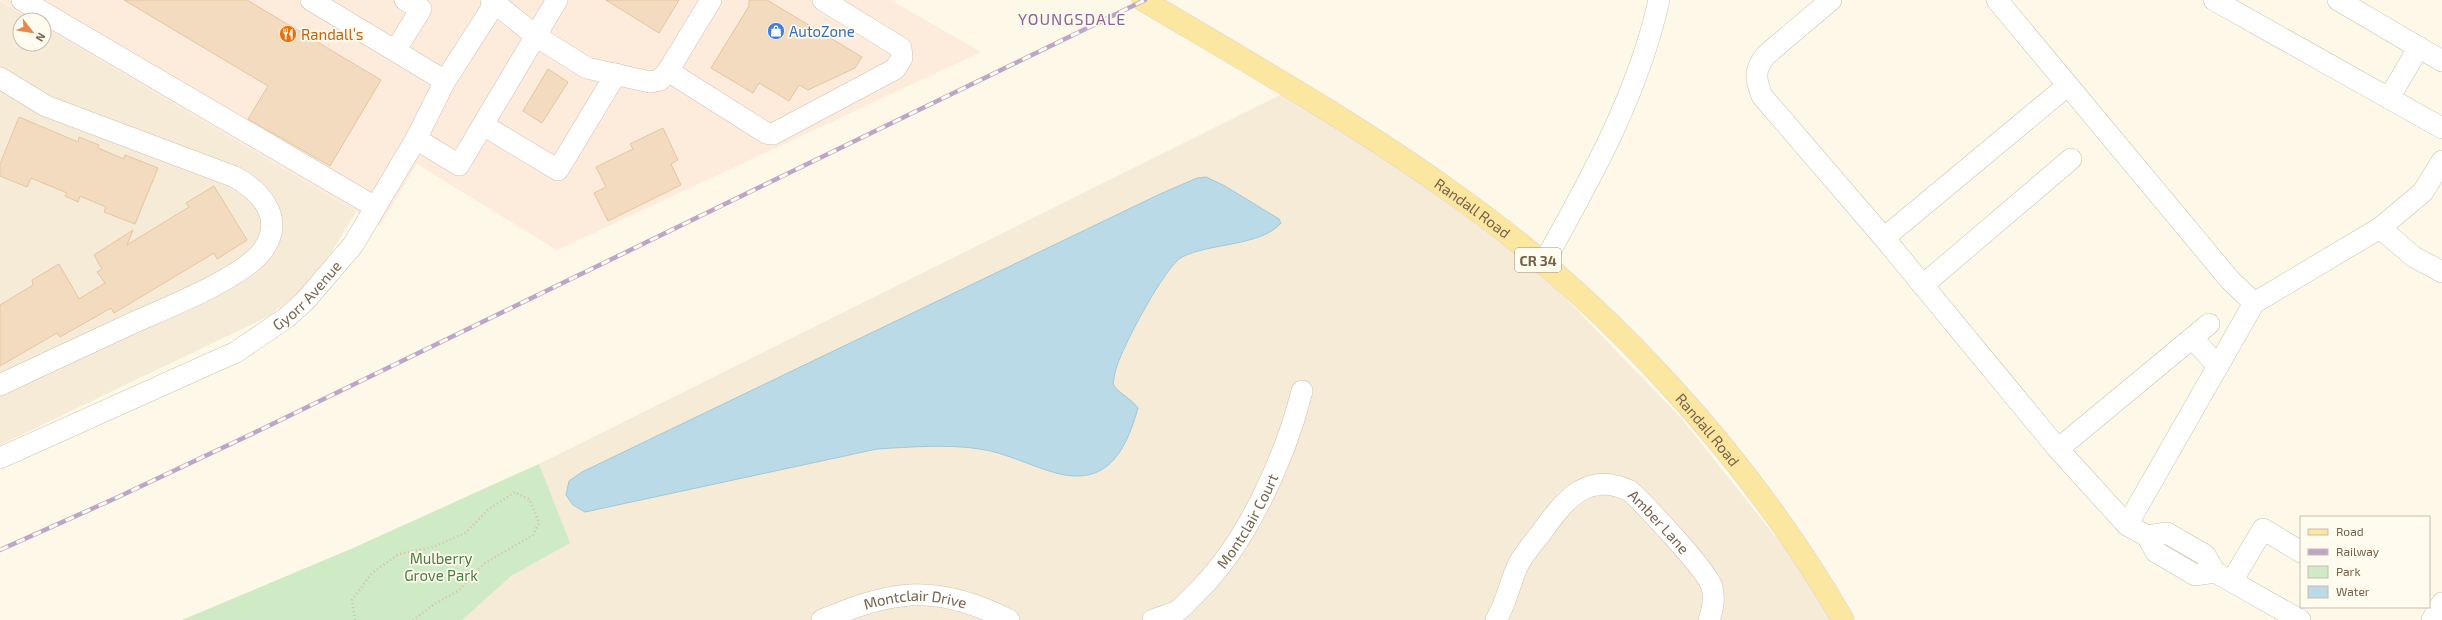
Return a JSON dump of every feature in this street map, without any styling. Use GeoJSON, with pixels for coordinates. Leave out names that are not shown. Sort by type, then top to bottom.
{"type":"FeatureCollection","features":[{"type":"Feature","properties":{"kind":"main road","name":"Randall Road"},"geometry":{"type":"LineString","coordinates":[[1143,0],[1399,157],[1451,191],[1543,264],[1598,313],[1644,359],[1722,447],[1804,557],[1843,620]]}},
{"type":"Feature","properties":{"kind":"street"},"geometry":{"type":"LineString","coordinates":[[22,0],[375,206]]}},
{"type":"Feature","properties":{"kind":"street"},"geometry":{"type":"LineString","coordinates":[[311,0],[445,81]]}},
{"type":"Feature","properties":{"kind":"street"},"geometry":{"type":"LineString","coordinates":[[395,51],[421,9],[406,0]]}},
{"type":"Feature","properties":{"kind":"street"},"geometry":{"type":"LineString","coordinates":[[416,139],[459,165],[557,0]]}},
{"type":"Feature","properties":{"kind":"street"},"geometry":{"type":"LineString","coordinates":[[494,1],[536,36],[587,68],[650,82],[660,80],[668,72],[711,0]]}},
{"type":"Feature","properties":{"kind":"street"},"geometry":{"type":"LineString","coordinates":[[668,72],[766,133],[773,134],[895,69],[902,58],[901,48],[823,0]]}},
{"type":"Feature","properties":{"kind":"street"},"geometry":{"type":"LineString","coordinates":[[1543,264],[1583,193],[1632,91],[1654,24],[1659,0]]}},
{"type":"Feature","properties":{"kind":"street"},"geometry":{"type":"LineString","coordinates":[[1831,0],[1766,55],[1758,65],[1756,81],[1762,96],[1884,238],[2058,449],[2127,525],[2147,536],[2167,533],[2205,555],[2224,577],[2300,620]]}},
{"type":"Feature","properties":{"kind":"street"},"geometry":{"type":"LineString","coordinates":[[1997,0],[2067,86],[2230,280],[2254,303]]}},
{"type":"Feature","properties":{"kind":"street"},"geometry":{"type":"LineString","coordinates":[[2338,0],[2442,61]]}},
{"type":"Feature","properties":{"kind":"street","name":"Gyorr Avenue"},"geometry":{"type":"LineString","coordinates":[[0,458],[236,352],[286,318],[323,282],[353,245],[416,139],[445,81],[494,1]]}},
{"type":"Feature","properties":{"kind":"street"},"geometry":{"type":"LineString","coordinates":[[2224,2],[2442,128]]}},
{"type":"Feature","properties":{"kind":"street"},"geometry":{"type":"LineString","coordinates":[[2389,98],[2419,48]]}},
{"type":"Feature","properties":{"kind":"street"},"geometry":{"type":"LineString","coordinates":[[483,125],[558,170],[616,74]]}},
{"type":"Feature","properties":{"kind":"street"},"geometry":{"type":"LineString","coordinates":[[0,78],[46,106],[235,177],[250,185],[260,194],[269,210],[272,226],[263,250],[254,260],[207,289],[0,384]]}},
{"type":"Feature","properties":{"kind":"street"},"geometry":{"type":"LineString","coordinates":[[1884,238],[2067,86]]}},
{"type":"Feature","properties":{"kind":"street"},"geometry":{"type":"LineString","coordinates":[[1923,285],[2071,159]]}},
{"type":"Feature","properties":{"kind":"street"},"geometry":{"type":"LineString","coordinates":[[2127,525],[2254,303],[2380,228],[2423,192],[2442,162]]}},
{"type":"Feature","properties":{"kind":"street"},"geometry":{"type":"LineString","coordinates":[[2380,228],[2414,257],[2442,272]]}},
{"type":"Feature","properties":{"kind":"street"},"geometry":{"type":"LineString","coordinates":[[2058,449],[2209,324]]}},
{"type":"Feature","properties":{"kind":"street"},"geometry":{"type":"LineString","coordinates":[[2192,338],[2218,366]]}},
{"type":"Feature","properties":{"kind":"street","name":"Montclair Court"},"geometry":{"type":"LineString","coordinates":[[1153,620],[1177,611],[1206,584],[1230,553],[1270,480],[1296,414],[1302,392]]}},
{"type":"Feature","properties":{"kind":"street","name":"Amber Lane"},"geometry":{"type":"LineString","coordinates":[[1496,620],[1520,562],[1558,509],[1573,494],[1599,483],[1617,485],[1630,491],[1700,568],[1711,586],[1714,604],[1709,620]]}},
{"type":"Feature","properties":{"kind":"street"},"geometry":{"type":"LineString","coordinates":[[2224,577],[2263,529],[2300,551]]}},
{"type":"Feature","properties":{"kind":"street","name":"Montclair Drive"},"geometry":{"type":"LineString","coordinates":[[822,620],[866,604],[902,595],[957,600],[986,609],[1009,620]]}},
{"type":"Feature","properties":{"kind":"street"},"geometry":{"type":"LineString","coordinates":[[2432,620],[2442,602]]}},
{"type":"Feature","properties":{"kind":"path"},"geometry":{"type":"LineString","coordinates":[[355,620],[352,600],[372,573],[400,554],[433,547],[465,533],[489,509],[515,492],[530,500],[539,523],[533,536],[485,563],[458,591],[436,603],[413,620]]}},
{"type":"Feature","properties":{"kind":"shaded area"},"geometry":{"type":"Polygon","coordinates":[[[0,0],[890,0],[981,52],[557,250],[417,164],[380,226],[52,32],[52,12],[19,12],[0,0]]]}},
{"type":"Feature","properties":{"kind":"shaded area"},"geometry":{"type":"Polygon","coordinates":[[[0,1],[19,12],[12,12],[12,52],[52,52],[52,32],[356,212],[315,279],[269,316],[0,445],[0,1]]]}},
{"type":"Feature","properties":{"kind":"shaded area"},"geometry":{"type":"Polygon","coordinates":[[[1282,94],[1436,190],[1546,278],[1681,418],[1801,569],[1831,620],[182,620],[351,549],[539,464],[1282,94]]]}},
{"type":"Feature","properties":{"kind":"green space","name":"Mulberry Grove Park"},"geometry":{"type":"Polygon","coordinates":[[[539,464],[570,543],[511,576],[462,620],[182,620],[351,549],[539,464]]]}},
{"type":"Feature","properties":{"kind":"water"},"geometry":{"type":"Polygon","coordinates":[[[1206,177],[1225,186],[1279,219],[1281,223],[1261,236],[1193,252],[1182,257],[1175,263],[1166,275],[1145,307],[1127,342],[1116,368],[1113,384],[1118,391],[1132,401],[1138,408],[1127,438],[1120,451],[1112,462],[1102,470],[1089,475],[1074,476],[1056,473],[1000,453],[980,449],[942,446],[915,447],[877,449],[585,512],[573,505],[566,495],[569,481],[582,472],[1160,194],[1197,178],[1206,177]]]}},
{"type":"Feature","properties":{"kind":"building"},"geometry":{"type":"Polygon","coordinates":[[[124,0],[247,0],[381,80],[330,166],[248,119],[268,86],[124,0]]]}},
{"type":"Feature","properties":{"kind":"building"},"geometry":{"type":"Polygon","coordinates":[[[606,0],[679,0],[659,33],[606,0]]]}},
{"type":"Feature","properties":{"kind":"building","name":"AutoZone"},"geometry":{"type":"Polygon","coordinates":[[[749,0],[767,0],[862,57],[855,68],[808,90],[799,85],[789,101],[759,83],[753,93],[711,68],[749,6],[749,0]]]}},
{"type":"Feature","properties":{"kind":"building"},"geometry":{"type":"Polygon","coordinates":[[[548,69],[568,82],[542,123],[523,111],[548,69]]]}},
{"type":"Feature","properties":{"kind":"building"},"geometry":{"type":"Polygon","coordinates":[[[19,117],[78,142],[79,137],[99,145],[98,148],[124,159],[125,155],[158,168],[135,224],[104,212],[106,207],[80,196],[78,202],[65,196],[67,193],[31,178],[27,187],[0,176],[0,164],[19,117]]]}},
{"type":"Feature","properties":{"kind":"building"},"geometry":{"type":"Polygon","coordinates":[[[663,128],[678,160],[671,164],[681,185],[608,221],[594,193],[606,187],[596,167],[633,149],[630,144],[663,128]]]}},
{"type":"Feature","properties":{"kind":"building"},"geometry":{"type":"Polygon","coordinates":[[[214,186],[247,240],[217,259],[214,253],[114,313],[111,308],[60,337],[57,333],[0,366],[0,305],[33,285],[32,280],[59,264],[79,299],[105,283],[97,272],[102,269],[94,255],[133,230],[127,245],[189,207],[186,203],[214,186]]]}},
{"type":"Feature","properties":{"kind":"railway"},"geometry":{"type":"LineString","coordinates":[[0,550],[116,498],[260,430],[1145,0]]}},
{"type":"Feature","properties":{"kind":"place","name":"AutoZone"},"geometry":{"type":"Point","coordinates":[776,31]}},
{"type":"Feature","properties":{"kind":"place","name":"Randall’s"},"geometry":{"type":"Point","coordinates":[288,34]}},
{"type":"Feature","properties":{"kind":"district","name":"YOUNGSDALE"},"geometry":{"type":"Point","coordinates":[1072,18]}}]}
